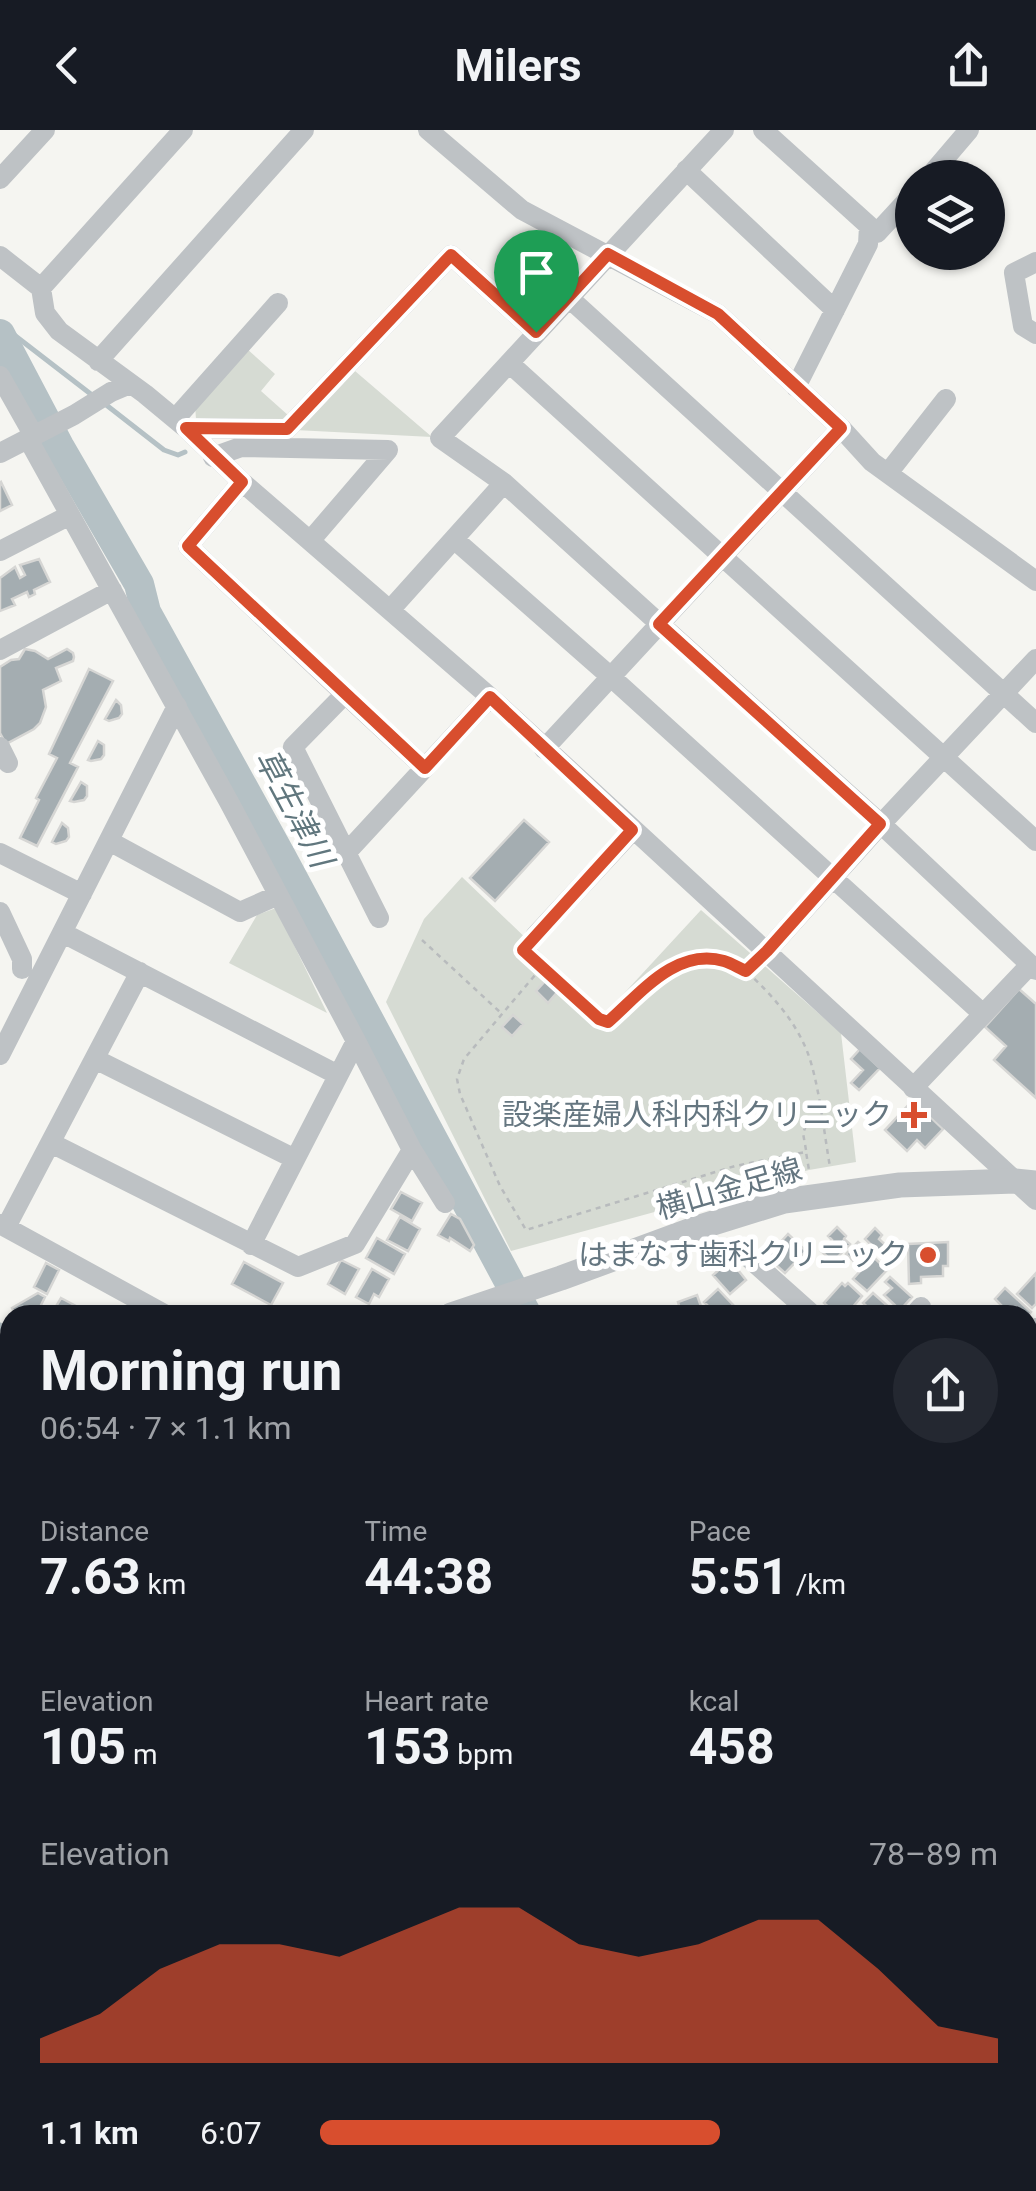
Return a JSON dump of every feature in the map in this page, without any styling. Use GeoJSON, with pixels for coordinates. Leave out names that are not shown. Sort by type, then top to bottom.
{"type":"FeatureCollection","features":[{"type":"Feature","properties":{"kind":"street"},"geometry":{"type":"LineString","coordinates":[[0,179],[45,130]]}},
{"type":"Feature","properties":{"kind":"street"},"geometry":{"type":"LineString","coordinates":[[41,288],[183,130]]}},
{"type":"Feature","properties":{"kind":"street"},"geometry":{"type":"LineString","coordinates":[[98,362],[304,130]]}},
{"type":"Feature","properties":{"kind":"street"},"geometry":{"type":"LineString","coordinates":[[428,130],[522,210],[718,314],[841,428],[872,462],[1036,581]]}},
{"type":"Feature","properties":{"kind":"street"},"geometry":{"type":"LineString","coordinates":[[724,130],[440,438],[504,483],[1033,968],[912,1088]]}},
{"type":"Feature","properties":{"kind":"street"},"geometry":{"type":"LineString","coordinates":[[763,130],[877,234],[895,214]]}},
{"type":"Feature","properties":{"kind":"street"},"geometry":{"type":"LineString","coordinates":[[943,160],[969,130]]}},
{"type":"Feature","properties":{"kind":"street"},"geometry":{"type":"LineString","coordinates":[[686,170],[835,310]]}},
{"type":"Feature","properties":{"kind":"street"},"geometry":{"type":"LineString","coordinates":[[796,387],[868,244],[869,226]]}},
{"type":"Feature","properties":{"kind":"street"},"geometry":{"type":"LineString","coordinates":[[181,423],[287,429],[451,255],[536,332]]}},
{"type":"Feature","properties":{"kind":"street"},"geometry":{"type":"LineString","coordinates":[[0,256],[41,288],[46,313],[60,331],[181,423],[242,482],[490,697],[912,1088],[1026,1182],[1036,1200]]}},
{"type":"Feature","properties":{"kind":"street"},"geometry":{"type":"LineString","coordinates":[[1036,262],[1014,273],[1023,326],[1036,334]]}},
{"type":"Feature","properties":{"kind":"street"},"geometry":{"type":"LineString","coordinates":[[568,297],[1036,723]]}},
{"type":"Feature","properties":{"kind":"street"},"geometry":{"type":"LineString","coordinates":[[181,423],[278,303]]}},
{"type":"Feature","properties":{"kind":"street"},"geometry":{"type":"LineString","coordinates":[[510,364],[1036,841]]}},
{"type":"Feature","properties":{"kind":"street"},"geometry":{"type":"LineString","coordinates":[[0,376],[70,515],[412,1150],[445,1203]]}},
{"type":"Feature","properties":{"kind":"street"},"geometry":{"type":"LineString","coordinates":[[0,453],[130,384]]}},
{"type":"Feature","properties":{"kind":"street"},"geometry":{"type":"LineString","coordinates":[[888,473],[946,399]]}},
{"type":"Feature","properties":{"kind":"street"},"geometry":{"type":"LineString","coordinates":[[544,749],[841,428]]}},
{"type":"Feature","properties":{"kind":"street"},"geometry":{"type":"LineString","coordinates":[[213,456],[241,448],[388,450],[310,541]]}},
{"type":"Feature","properties":{"kind":"street"},"geometry":{"type":"LineString","coordinates":[[242,482],[188,546],[425,768]]}},
{"type":"Feature","properties":{"kind":"street"},"geometry":{"type":"LineString","coordinates":[[390,610],[504,483]]}},
{"type":"Feature","properties":{"kind":"street"},"geometry":{"type":"LineString","coordinates":[[0,551],[70,515]]}},
{"type":"Feature","properties":{"kind":"street"},"geometry":{"type":"LineString","coordinates":[[455,540],[983,1014]]}},
{"type":"Feature","properties":{"kind":"street"},"geometry":{"type":"LineString","coordinates":[[0,650],[112,590]]}},
{"type":"Feature","properties":{"kind":"street"},"geometry":{"type":"LineString","coordinates":[[767,951],[1036,659]]}},
{"type":"Feature","properties":{"kind":"street"},"geometry":{"type":"LineString","coordinates":[[345,694],[293,747],[378,918]]}},
{"type":"Feature","properties":{"kind":"street"},"geometry":{"type":"LineString","coordinates":[[347,852],[490,697]]}},
{"type":"Feature","properties":{"kind":"street"},"geometry":{"type":"LineString","coordinates":[[0,1055],[30,974],[63,933],[176,706]]}},
{"type":"Feature","properties":{"kind":"street"},"geometry":{"type":"LineString","coordinates":[[535,936],[632,830]]}},
{"type":"Feature","properties":{"kind":"street"},"geometry":{"type":"LineString","coordinates":[[109,842],[240,912],[278,895]]}},
{"type":"Feature","properties":{"kind":"street"},"geometry":{"type":"LineString","coordinates":[[0,854],[82,894]]}},
{"type":"Feature","properties":{"kind":"street"},"geometry":{"type":"LineString","coordinates":[[0,912],[30,974]]}},
{"type":"Feature","properties":{"kind":"street"},"geometry":{"type":"LineString","coordinates":[[63,933],[338,1075]]}},
{"type":"Feature","properties":{"kind":"street"},"geometry":{"type":"LineString","coordinates":[[0,976],[18,967],[30,974]]}},
{"type":"Feature","properties":{"kind":"street"},"geometry":{"type":"LineString","coordinates":[[140,972],[3,1226],[148,1305]]}},
{"type":"Feature","properties":{"kind":"street"},"geometry":{"type":"LineString","coordinates":[[252,1245],[356,1042]]}},
{"type":"Feature","properties":{"kind":"street"},"geometry":{"type":"LineString","coordinates":[[95,1059],[295,1159]]}},
{"type":"Feature","properties":{"kind":"street"},"geometry":{"type":"LineString","coordinates":[[51,1143],[298,1268],[355,1244],[412,1150]]}},
{"type":"Feature","properties":{"kind":"street","name":"横山金足線"},"geometry":{"type":"LineString","coordinates":[[480,1305],[784,1201],[900,1185],[1026,1182]]}},
{"type":"Feature","properties":{"kind":"street"},"geometry":{"type":"LineString","coordinates":[[739,1249],[802,1305]]}},
{"type":"Feature","properties":{"kind":"path"},"geometry":{"type":"LineString","coordinates":[[535,936],[523,950],[599,1019],[608,1022],[668,970],[688,959],[721,960],[746,971],[794,1024],[808,1054],[830,1167]]}},
{"type":"Feature","properties":{"kind":"path"},"geometry":{"type":"LineString","coordinates":[[422,940],[502,1014]]}},
{"type":"Feature","properties":{"kind":"path"},"geometry":{"type":"LineString","coordinates":[[746,971],[767,951]]}},
{"type":"Feature","properties":{"kind":"path"},"geometry":{"type":"LineString","coordinates":[[541,968],[464,1058],[458,1079],[460,1094],[500,1186],[526,1230],[735,1166],[806,1152]]}},
{"type":"Feature","properties":{"kind":"path"},"geometry":{"type":"LineString","coordinates":[[809,1170],[803,1133],[808,1120],[821,1118]]}},
{"type":"Feature","properties":{"kind":"shaded area"},"geometry":{"type":"Polygon","coordinates":[[[246,348],[275,374],[261,391],[289,416],[281,422],[196,419],[195,405],[246,348]]]}},
{"type":"Feature","properties":{"kind":"shaded area"},"geometry":{"type":"Polygon","coordinates":[[[355,371],[432,437],[295,430],[355,371]]]}},
{"type":"Feature","properties":{"kind":"shaded area"},"geometry":{"type":"Polygon","coordinates":[[[462,877],[605,1014],[701,910],[841,1033],[856,1162],[809,1170],[511,1251],[386,1002],[424,919],[462,877]]]}},
{"type":"Feature","properties":{"kind":"shaded area"},"geometry":{"type":"Polygon","coordinates":[[[276,908],[327,1013],[229,963],[257,915],[276,908]]]}},
{"type":"Feature","properties":{"kind":"building"},"geometry":{"type":"Polygon","coordinates":[[[0,483],[12,505],[0,511],[0,483]]]}},
{"type":"Feature","properties":{"kind":"building"},"geometry":{"type":"Polygon","coordinates":[[[39,559],[50,582],[29,597],[27,592],[12,599],[15,605],[0,611],[0,578],[15,567],[20,578],[25,575],[20,565],[39,559]]]}},
{"type":"Feature","properties":{"kind":"building"},"geometry":{"type":"Polygon","coordinates":[[[25,649],[48,659],[67,649],[74,657],[56,668],[61,681],[43,690],[46,707],[40,723],[6,744],[0,733],[0,667],[19,659],[25,649]]]}},
{"type":"Feature","properties":{"kind":"building"},"geometry":{"type":"Polygon","coordinates":[[[89,669],[113,681],[70,763],[78,767],[37,846],[20,838],[57,758],[49,754],[89,669]]]}},
{"type":"Feature","properties":{"kind":"building"},"geometry":{"type":"Polygon","coordinates":[[[116,700],[122,714],[109,721],[105,719],[116,700]]]}},
{"type":"Feature","properties":{"kind":"building"},"geometry":{"type":"Polygon","coordinates":[[[98,741],[104,745],[104,755],[88,760],[98,741]]]}},
{"type":"Feature","properties":{"kind":"building"},"geometry":{"type":"Polygon","coordinates":[[[81,782],[87,786],[87,796],[70,801],[81,782]]]}},
{"type":"Feature","properties":{"kind":"building"},"geometry":{"type":"Polygon","coordinates":[[[524,820],[549,842],[495,901],[470,878],[524,820]]]}},
{"type":"Feature","properties":{"kind":"building"},"geometry":{"type":"Polygon","coordinates":[[[62,823],[68,828],[69,837],[56,844],[52,842],[62,823]]]}},
{"type":"Feature","properties":{"kind":"building"},"geometry":{"type":"Polygon","coordinates":[[[547,979],[559,990],[548,1003],[536,991],[547,979]]]}},
{"type":"Feature","properties":{"kind":"building"},"geometry":{"type":"Polygon","coordinates":[[[1019,989],[1036,1004],[1036,1098],[994,1060],[1006,1046],[985,1027],[1019,989]]]}},
{"type":"Feature","properties":{"kind":"building"},"geometry":{"type":"Polygon","coordinates":[[[513,1015],[523,1024],[512,1036],[502,1027],[513,1015]]]}},
{"type":"Feature","properties":{"kind":"building"},"geometry":{"type":"Polygon","coordinates":[[[860,1049],[880,1068],[859,1090],[851,1083],[863,1070],[851,1059],[860,1049]]]}},
{"type":"Feature","properties":{"kind":"building","name":"設楽産婦人科内科クリニック"},"geometry":{"type":"Polygon","coordinates":[[[913,1100],[943,1129],[925,1148],[917,1140],[907,1151],[885,1130],[913,1100]]]}},
{"type":"Feature","properties":{"kind":"building"},"geometry":{"type":"Polygon","coordinates":[[[401,1192],[422,1203],[412,1221],[391,1209],[401,1192]]]}},
{"type":"Feature","properties":{"kind":"building"},"geometry":{"type":"Polygon","coordinates":[[[451,1214],[460,1219],[474,1245],[470,1251],[438,1235],[451,1214]]]}},
{"type":"Feature","properties":{"kind":"building"},"geometry":{"type":"Polygon","coordinates":[[[400,1217],[420,1229],[408,1251],[387,1240],[400,1217]]]}},
{"type":"Feature","properties":{"kind":"building"},"geometry":{"type":"Polygon","coordinates":[[[837,1227],[850,1244],[833,1262],[821,1251],[832,1240],[828,1236],[837,1227]]]}},
{"type":"Feature","properties":{"kind":"building"},"geometry":{"type":"Polygon","coordinates":[[[875,1228],[882,1235],[879,1239],[896,1255],[890,1263],[865,1239],[875,1228]]]}},
{"type":"Feature","properties":{"kind":"building"},"geometry":{"type":"Polygon","coordinates":[[[788,1234],[806,1251],[785,1273],[767,1257],[788,1234]]]}},
{"type":"Feature","properties":{"kind":"building"},"geometry":{"type":"Polygon","coordinates":[[[377,1238],[405,1254],[394,1274],[366,1258],[377,1238]]]}},
{"type":"Feature","properties":{"kind":"building"},"geometry":{"type":"Polygon","coordinates":[[[858,1242],[887,1270],[867,1291],[853,1279],[862,1269],[846,1254],[858,1242]]]}},
{"type":"Feature","properties":{"kind":"building","name":"はまなす歯科クリニック"},"geometry":{"type":"Polygon","coordinates":[[[948,1242],[948,1266],[943,1266],[943,1276],[921,1277],[921,1283],[909,1284],[908,1244],[948,1242]]]}},
{"type":"Feature","properties":{"kind":"building"},"geometry":{"type":"Polygon","coordinates":[[[341,1260],[359,1269],[345,1294],[328,1284],[341,1260]]]}},
{"type":"Feature","properties":{"kind":"building"},"geometry":{"type":"Polygon","coordinates":[[[730,1260],[746,1280],[730,1294],[713,1275],[730,1260]]]}},
{"type":"Feature","properties":{"kind":"building"},"geometry":{"type":"Polygon","coordinates":[[[244,1262],[283,1283],[271,1305],[232,1284],[244,1262]]]}},
{"type":"Feature","properties":{"kind":"building"},"geometry":{"type":"Polygon","coordinates":[[[46,1263],[59,1270],[47,1294],[34,1287],[46,1263]]]}},
{"type":"Feature","properties":{"kind":"building"},"geometry":{"type":"Polygon","coordinates":[[[372,1269],[389,1279],[379,1297],[374,1294],[369,1304],[356,1297],[372,1269]]]}},
{"type":"Feature","properties":{"kind":"building"},"geometry":{"type":"Polygon","coordinates":[[[1036,1273],[1036,1304],[1029,1305],[1017,1294],[1036,1273]]]}},
{"type":"Feature","properties":{"kind":"building"},"geometry":{"type":"Polygon","coordinates":[[[890,1277],[912,1297],[905,1305],[895,1305],[884,1295],[892,1288],[885,1282],[890,1277]]]}},
{"type":"Feature","properties":{"kind":"building"},"geometry":{"type":"Polygon","coordinates":[[[842,1283],[848,1283],[862,1296],[854,1305],[824,1303],[842,1283]]]}},
{"type":"Feature","properties":{"kind":"building"},"geometry":{"type":"Polygon","coordinates":[[[1005,1288],[1023,1305],[1001,1305],[995,1299],[1005,1288]]]}},
{"type":"Feature","properties":{"kind":"building"},"geometry":{"type":"Polygon","coordinates":[[[718,1289],[733,1305],[707,1305],[704,1302],[718,1289]]]}},
{"type":"Feature","properties":{"kind":"building"},"geometry":{"type":"Polygon","coordinates":[[[38,1293],[45,1297],[41,1305],[17,1305],[38,1293]]]}},
{"type":"Feature","properties":{"kind":"building"},"geometry":{"type":"Polygon","coordinates":[[[873,1293],[886,1305],[865,1305],[873,1293]]]}},
{"type":"Feature","properties":{"kind":"building"},"geometry":{"type":"Polygon","coordinates":[[[697,1295],[700,1305],[679,1305],[678,1302],[697,1295]]]}},
{"type":"Feature","properties":{"kind":"waterway"},"geometry":{"type":"LineString","coordinates":[[0,324],[92,395]]}},
{"type":"Feature","properties":{"kind":"waterway","name":"草生津川"},"geometry":{"type":"LineString","coordinates":[[0,334],[139,584],[146,612],[522,1305]]}},
{"type":"Feature","properties":{"kind":"waterway"},"geometry":{"type":"LineString","coordinates":[[105,404],[164,450],[178,455],[185,452]]}},
{"type":"Feature","properties":{"kind":"place","name":"設楽産婦人科内科クリニック"},"geometry":{"type":"Point","coordinates":[914,1115]}},
{"type":"Feature","properties":{"kind":"place","name":"はまなす歯科クリニック"},"geometry":{"type":"Point","coordinates":[928,1255]}},
{"type":"Feature","properties":{"kind":"route"},"geometry":{"type":"LineString","coordinates":[[608,254],[718,314],[841,428],[659,624],[880,824],[746,971],[721,960],[688,959],[668,970],[608,1022],[599,1019],[523,950],[632,830],[490,697],[425,768],[188,546],[242,482],[186,428],[287,429],[451,255],[536,332],[608,254]]}}]}
